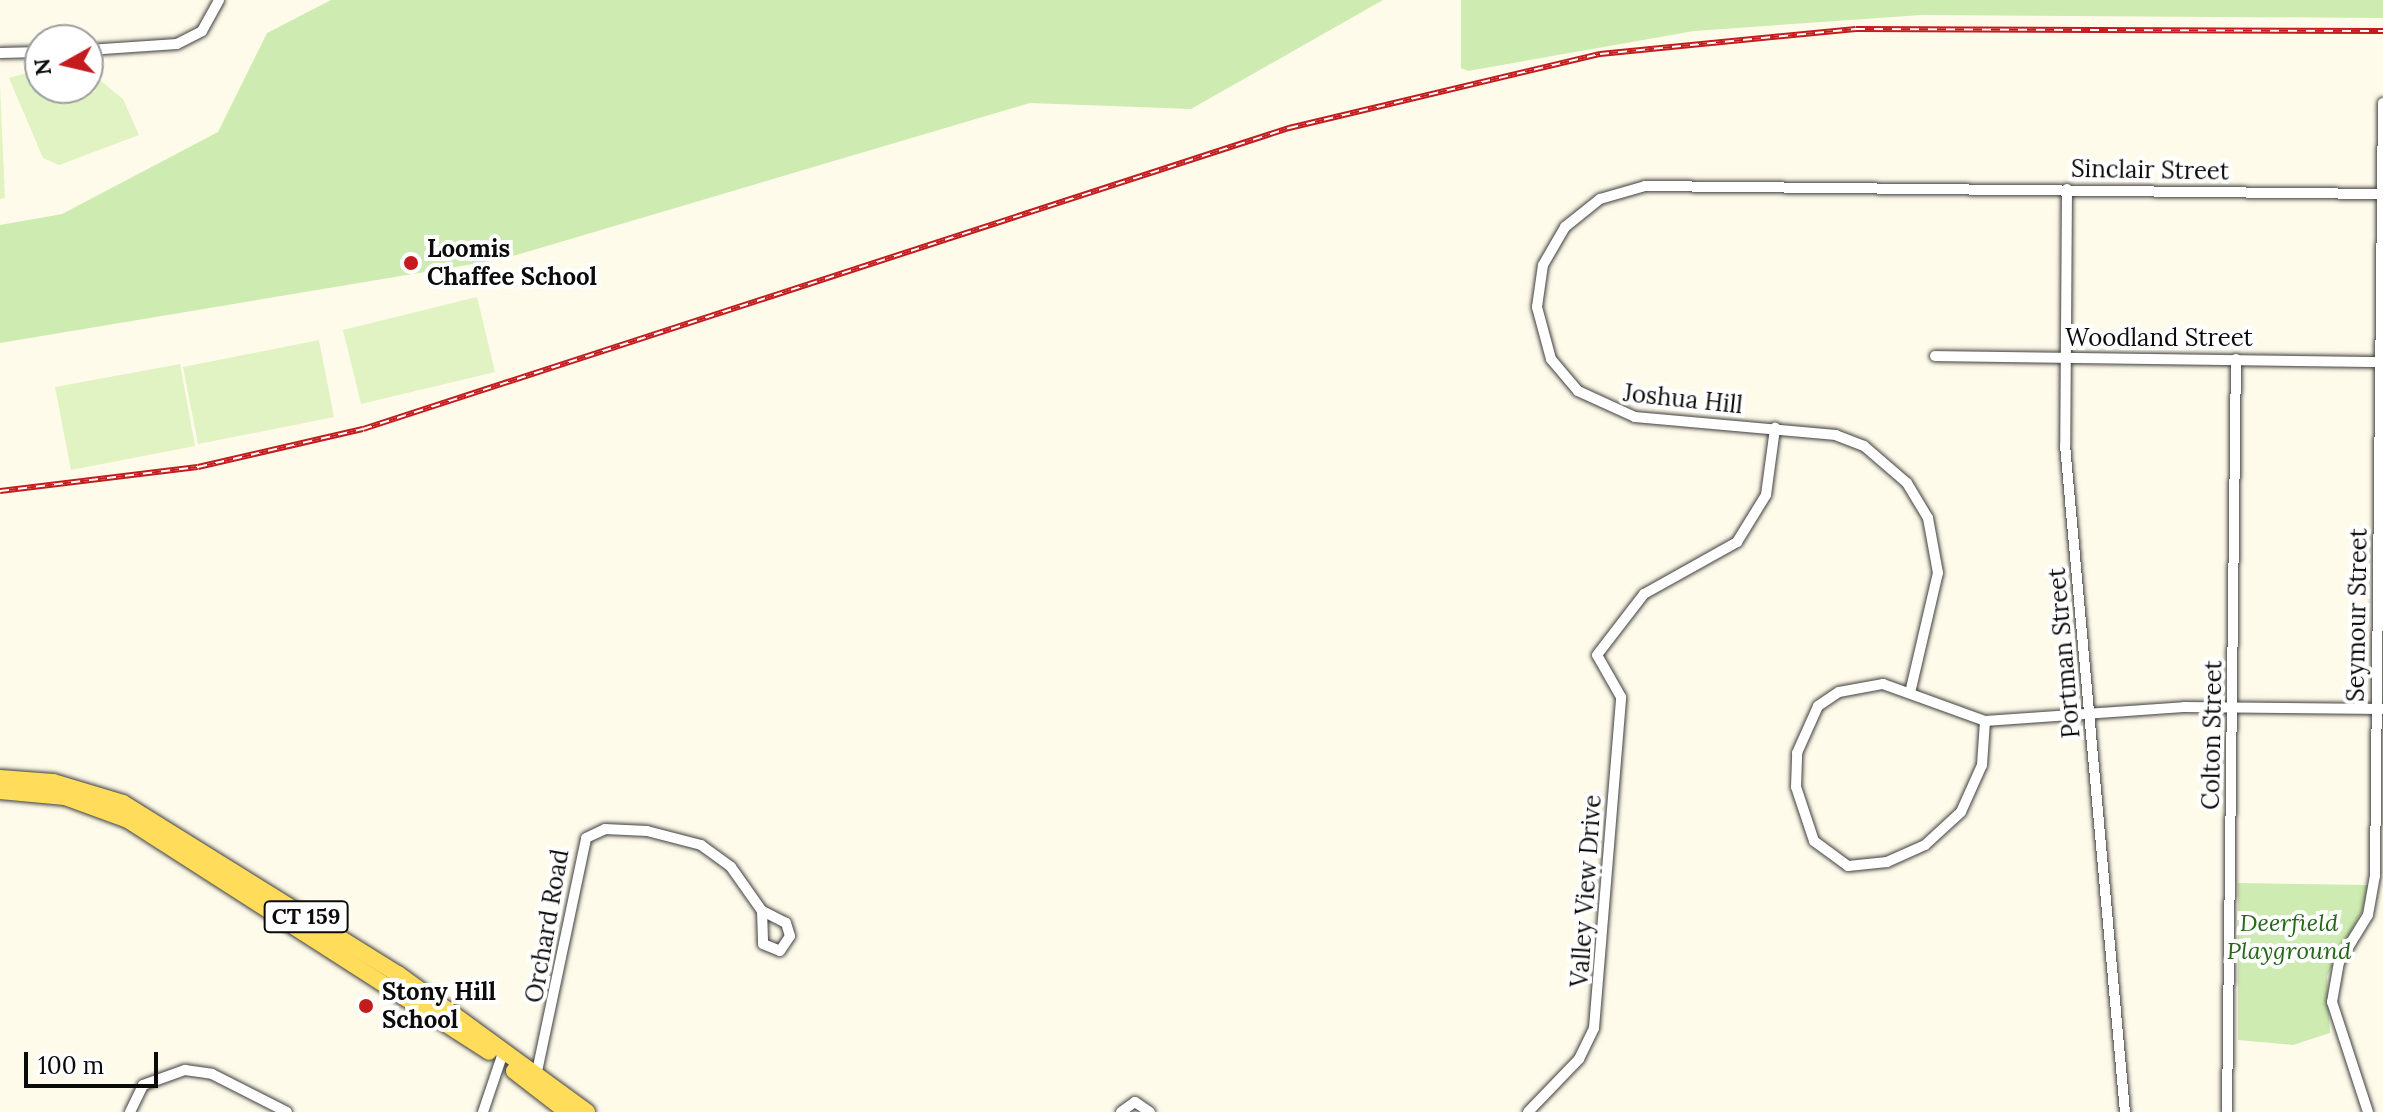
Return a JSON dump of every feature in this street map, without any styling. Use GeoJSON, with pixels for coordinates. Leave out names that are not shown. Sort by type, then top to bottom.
{"type":"FeatureCollection","features":[{"type":"Feature","properties":{"kind":"main road","name":"CT 159"},"geometry":{"type":"LineString","coordinates":[[0,778],[53,782],[123,803],[502,1055],[567,1112]]}},
{"type":"Feature","properties":{"kind":"main road","name":"CT 159"},"geometry":{"type":"LineString","coordinates":[[0,791],[65,797],[128,820],[502,1055]]}},
{"type":"Feature","properties":{"kind":"main road","name":"CT 159"},"geometry":{"type":"LineString","coordinates":[[535,1081],[587,1112]]}},
{"type":"Feature","properties":{"kind":"street"},"geometry":{"type":"LineString","coordinates":[[104,49],[185,41],[209,23],[219,0]]}},
{"type":"Feature","properties":{"kind":"street"},"geometry":{"type":"LineString","coordinates":[[0,53],[24,52]]}},
{"type":"Feature","properties":{"kind":"street","name":"Seymour Street"},"geometry":{"type":"LineString","coordinates":[[2368,1112],[2332,1002],[2339,962],[2373,891],[2379,709],[2383,103]]}},
{"type":"Feature","properties":{"kind":"street","name":"Joshua Hill"},"geometry":{"type":"LineString","coordinates":[[1910,693],[1936,599],[1937,555],[1928,518],[1907,483],[1864,446],[1775,428],[1619,414],[1578,391],[1551,359],[1538,319],[1540,278],[1555,240],[1600,199],[1645,186],[1917,189]]}},
{"type":"Feature","properties":{"kind":"street","name":"Sinclair Street"},"geometry":{"type":"LineString","coordinates":[[1917,189],[2381,194]]}},
{"type":"Feature","properties":{"kind":"street","name":"Portman Street"},"geometry":{"type":"LineString","coordinates":[[2067,189],[2064,357],[2089,713],[2125,1112]]}},
{"type":"Feature","properties":{"kind":"street","name":"Woodland Street"},"geometry":{"type":"LineString","coordinates":[[1935,356],[2382,362]]}},
{"type":"Feature","properties":{"kind":"street","name":"Colton Street"},"geometry":{"type":"LineString","coordinates":[[2227,1112],[2236,359]]}},
{"type":"Feature","properties":{"kind":"street","name":"Valley View Drive"},"geometry":{"type":"LineString","coordinates":[[1528,1112],[1579,1059],[1594,1028],[1621,697],[1597,655],[1644,594],[1737,542],[1766,495],[1775,428]]}},
{"type":"Feature","properties":{"kind":"street"},"geometry":{"type":"LineString","coordinates":[[1985,721],[1982,765],[1961,812],[1904,857],[1848,866],[1814,841],[1803,817],[1797,753],[1805,727],[1839,692],[1883,684],[1985,721],[2089,713],[2232,708],[2379,709]]}},
{"type":"Feature","properties":{"kind":"street","name":"Orchard Road"},"geometry":{"type":"LineString","coordinates":[[535,1081],[586,838],[605,829],[686,839],[731,867],[762,911]]}},
{"type":"Feature","properties":{"kind":"street"},"geometry":{"type":"LineString","coordinates":[[483,1112],[502,1055]]}},
{"type":"Feature","properties":{"kind":"street"},"geometry":{"type":"LineString","coordinates":[[130,1112],[143,1085],[185,1070],[212,1074],[287,1112]]}},
{"type":"Feature","properties":{"kind":"street"},"geometry":{"type":"LineString","coordinates":[[1121,1112],[1135,1102],[1150,1112]]}},
{"type":"Feature","properties":{"kind":"green space"},"geometry":{"type":"Polygon","coordinates":[[[331,0],[1383,0],[1191,109],[1030,103],[503,259],[0,343],[0,225],[62,214],[218,132],[267,33],[331,0]]]}},
{"type":"Feature","properties":{"kind":"green space"},"geometry":{"type":"Polygon","coordinates":[[[1461,0],[2383,0],[2383,18],[1922,15],[1694,31],[1468,71],[1461,68],[1461,0]]]}},
{"type":"Feature","properties":{"kind":"green space"},"geometry":{"type":"Polygon","coordinates":[[[24,74],[24,104],[104,104],[104,84],[123,99],[139,135],[59,165],[43,158],[9,78],[24,74]]]}},
{"type":"Feature","properties":{"kind":"green space"},"geometry":{"type":"Polygon","coordinates":[[[0,86],[5,198],[0,199],[0,86]]]}},
{"type":"Feature","properties":{"kind":"green space"},"geometry":{"type":"Polygon","coordinates":[[[477,297],[495,372],[361,404],[343,330],[477,297]]]}},
{"type":"Feature","properties":{"kind":"green space"},"geometry":{"type":"Polygon","coordinates":[[[319,340],[334,417],[198,444],[183,367],[319,340]]]}},
{"type":"Feature","properties":{"kind":"green space"},"geometry":{"type":"Polygon","coordinates":[[[180,364],[195,446],[71,470],[55,387],[180,364]]]}},
{"type":"Feature","properties":{"kind":"green space","name":"Deerfield Playground"},"geometry":{"type":"Polygon","coordinates":[[[2238,883],[2368,885],[2363,909],[2327,976],[2330,1033],[2293,1045],[2238,1040],[2238,883]]]}},
{"type":"Feature","properties":{"kind":"railway"},"geometry":{"type":"LineString","coordinates":[[0,491],[198,467],[363,429],[1289,128],[1600,54],[1856,29],[2383,31]]}},
{"type":"Feature","properties":{"kind":"place","name":"Loomis Chaffee School"},"geometry":{"type":"Point","coordinates":[411,263]}},
{"type":"Feature","properties":{"kind":"place","name":"Stony Hill School"},"geometry":{"type":"Point","coordinates":[366,1006]}}]}
